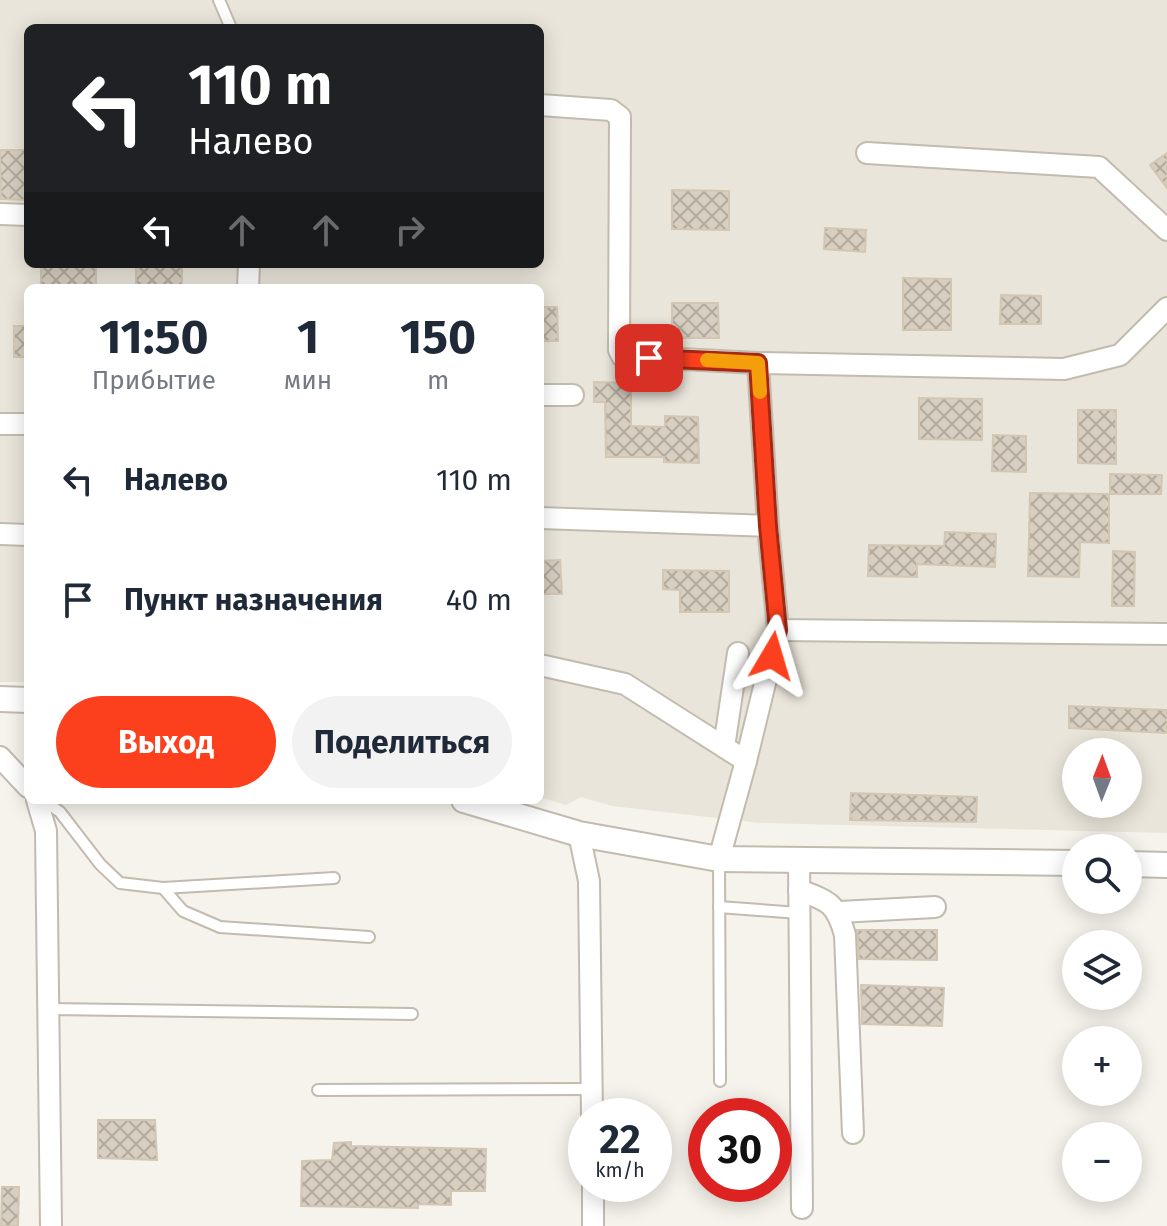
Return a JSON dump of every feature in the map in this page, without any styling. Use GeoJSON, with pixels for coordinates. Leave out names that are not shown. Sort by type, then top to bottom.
{"type":"FeatureCollection","features":[{"type":"Feature","properties":{"kind":"street"},"geometry":{"type":"LineString","coordinates":[[544,105],[611,110],[620,117],[619,350],[622,356],[758,363],[1064,369],[1120,355],[1167,308]]}},
{"type":"Feature","properties":{"kind":"street"},"geometry":{"type":"LineString","coordinates":[[867,153],[1099,167],[1166,227]]}},
{"type":"Feature","properties":{"kind":"street"},"geometry":{"type":"LineString","coordinates":[[0,214],[24,215]]}},
{"type":"Feature","properties":{"kind":"street"},"geometry":{"type":"LineString","coordinates":[[719,859],[778,630],[758,363]]}},
{"type":"Feature","properties":{"kind":"street"},"geometry":{"type":"LineString","coordinates":[[544,395],[573,395]]}},
{"type":"Feature","properties":{"kind":"street"},"geometry":{"type":"LineString","coordinates":[[0,424],[24,424]]}},
{"type":"Feature","properties":{"kind":"street"},"geometry":{"type":"LineString","coordinates":[[544,518],[768,526]]}},
{"type":"Feature","properties":{"kind":"street"},"geometry":{"type":"LineString","coordinates":[[0,534],[24,535]]}},
{"type":"Feature","properties":{"kind":"street"},"geometry":{"type":"LineString","coordinates":[[778,630],[1167,634]]}},
{"type":"Feature","properties":{"kind":"street"},"geometry":{"type":"LineString","coordinates":[[724,747],[738,653]]}},
{"type":"Feature","properties":{"kind":"street"},"geometry":{"type":"LineString","coordinates":[[544,666],[625,684],[746,761]]}},
{"type":"Feature","properties":{"kind":"street"},"geometry":{"type":"LineString","coordinates":[[0,699],[24,700]]}},
{"type":"Feature","properties":{"kind":"street"},"geometry":{"type":"LineString","coordinates":[[0,757],[24,783]]}},
{"type":"Feature","properties":{"kind":"street"},"geometry":{"type":"LineString","coordinates":[[38,804],[46,831],[51,1226]]}},
{"type":"Feature","properties":{"kind":"street"},"geometry":{"type":"LineString","coordinates":[[478,804],[579,834],[719,859],[1062,863]]}},
{"type":"Feature","properties":{"kind":"street"},"geometry":{"type":"LineString","coordinates":[[579,834],[589,881],[591,1098]]}},
{"type":"Feature","properties":{"kind":"street"},"geometry":{"type":"LineString","coordinates":[[799,860],[802,1208]]}},
{"type":"Feature","properties":{"kind":"street"},"geometry":{"type":"LineString","coordinates":[[1142,864],[1167,865]]}},
{"type":"Feature","properties":{"kind":"street"},"geometry":{"type":"LineString","coordinates":[[799,890],[828,901],[839,912],[845,935],[853,1133]]}},
{"type":"Feature","properties":{"kind":"street"},"geometry":{"type":"LineString","coordinates":[[839,912],[935,907]]}},
{"type":"Feature","properties":{"kind":"street"},"geometry":{"type":"LineString","coordinates":[[593,1202],[593,1226]]}},
{"type":"Feature","properties":{"kind":"lane"},"geometry":{"type":"LineString","coordinates":[[219,0],[229,24]]}},
{"type":"Feature","properties":{"kind":"lane"},"geometry":{"type":"LineString","coordinates":[[49,804],[60,812],[100,864],[120,883],[163,888],[334,878]]}},
{"type":"Feature","properties":{"kind":"lane"},"geometry":{"type":"LineString","coordinates":[[719,859],[720,1081]]}},
{"type":"Feature","properties":{"kind":"lane"},"geometry":{"type":"LineString","coordinates":[[163,888],[183,911],[220,927],[369,937]]}},
{"type":"Feature","properties":{"kind":"lane"},"geometry":{"type":"LineString","coordinates":[[719,907],[799,913]]}},
{"type":"Feature","properties":{"kind":"lane"},"geometry":{"type":"LineString","coordinates":[[48,1009],[412,1014]]}},
{"type":"Feature","properties":{"kind":"lane"},"geometry":{"type":"LineString","coordinates":[[318,1090],[591,1089]]}},
{"type":"Feature","properties":{"kind":"shaded area"},"geometry":{"type":"Polygon","coordinates":[[[0,0],[1167,0],[1167,833],[760,823],[612,806],[581,797],[566,805],[544,798],[544,284],[24,284],[24,682],[0,682],[0,0]]]}},
{"type":"Feature","properties":{"kind":"building"},"geometry":{"type":"Polygon","coordinates":[[[0,150],[24,150],[24,200],[1,199],[0,150]]]}},
{"type":"Feature","properties":{"kind":"building"},"geometry":{"type":"Polygon","coordinates":[[[1167,153],[1167,188],[1150,165],[1167,153]]]}},
{"type":"Feature","properties":{"kind":"building"},"geometry":{"type":"Polygon","coordinates":[[[672,190],[729,191],[729,230],[672,229],[672,190]]]}},
{"type":"Feature","properties":{"kind":"building"},"geometry":{"type":"Polygon","coordinates":[[[825,228],[866,230],[865,252],[824,249],[825,228]]]}},
{"type":"Feature","properties":{"kind":"building"},"geometry":{"type":"Polygon","coordinates":[[[41,268],[96,268],[96,284],[41,284],[41,268]]]}},
{"type":"Feature","properties":{"kind":"building"},"geometry":{"type":"Polygon","coordinates":[[[136,268],[182,268],[182,284],[136,284],[136,268]]]}},
{"type":"Feature","properties":{"kind":"building"},"geometry":{"type":"Polygon","coordinates":[[[903,278],[951,279],[951,330],[903,330],[903,278]]]}},
{"type":"Feature","properties":{"kind":"building"},"geometry":{"type":"Polygon","coordinates":[[[1001,295],[1041,296],[1041,324],[1000,324],[1001,295]]]}},
{"type":"Feature","properties":{"kind":"building"},"geometry":{"type":"Polygon","coordinates":[[[672,303],[718,303],[719,338],[672,338],[672,303]]]}},
{"type":"Feature","properties":{"kind":"building"},"geometry":{"type":"Polygon","coordinates":[[[544,307],[557,307],[558,341],[544,341],[544,307]]]}},
{"type":"Feature","properties":{"kind":"building"},"geometry":{"type":"Polygon","coordinates":[[[14,326],[24,326],[24,357],[14,357],[14,326]]]}},
{"type":"Feature","properties":{"kind":"building"},"geometry":{"type":"Polygon","coordinates":[[[594,382],[631,383],[631,426],[665,427],[665,416],[698,417],[699,463],[664,462],[664,457],[606,457],[605,402],[594,402],[594,382]]]}},
{"type":"Feature","properties":{"kind":"building"},"geometry":{"type":"Polygon","coordinates":[[[919,398],[982,399],[982,440],[919,439],[919,398]]]}},
{"type":"Feature","properties":{"kind":"building"},"geometry":{"type":"Polygon","coordinates":[[[1078,410],[1116,410],[1116,464],[1078,463],[1078,410]]]}},
{"type":"Feature","properties":{"kind":"building"},"geometry":{"type":"Polygon","coordinates":[[[993,435],[1026,436],[1026,472],[992,471],[993,435]]]}},
{"type":"Feature","properties":{"kind":"building"},"geometry":{"type":"Polygon","coordinates":[[[1110,474],[1162,475],[1161,494],[1110,494],[1110,474]]]}},
{"type":"Feature","properties":{"kind":"building"},"geometry":{"type":"Polygon","coordinates":[[[1030,493],[1109,494],[1109,543],[1080,542],[1079,577],[1028,576],[1030,493]]]}},
{"type":"Feature","properties":{"kind":"building"},"geometry":{"type":"Polygon","coordinates":[[[945,532],[996,534],[995,567],[917,564],[917,577],[868,576],[869,545],[944,546],[945,532]]]}},
{"type":"Feature","properties":{"kind":"building"},"geometry":{"type":"Polygon","coordinates":[[[1113,551],[1135,552],[1134,606],[1112,606],[1113,551]]]}},
{"type":"Feature","properties":{"kind":"building"},"geometry":{"type":"Polygon","coordinates":[[[560,560],[562,594],[544,594],[544,561],[560,560]]]}},
{"type":"Feature","properties":{"kind":"building"},"geometry":{"type":"Polygon","coordinates":[[[663,570],[729,571],[729,612],[680,612],[680,590],[663,589],[663,570]]]}},
{"type":"Feature","properties":{"kind":"building"},"geometry":{"type":"Polygon","coordinates":[[[1069,706],[1167,710],[1167,733],[1069,728],[1069,706]]]}},
{"type":"Feature","properties":{"kind":"building"},"geometry":{"type":"Polygon","coordinates":[[[851,793],[977,797],[976,822],[850,820],[851,793]]]}},
{"type":"Feature","properties":{"kind":"building"},"geometry":{"type":"Polygon","coordinates":[[[857,930],[937,930],[937,960],[859,959],[857,930]]]}},
{"type":"Feature","properties":{"kind":"building"},"geometry":{"type":"Polygon","coordinates":[[[861,985],[944,988],[942,1026],[862,1024],[861,985]]]}},
{"type":"Feature","properties":{"kind":"building"},"geometry":{"type":"Polygon","coordinates":[[[98,1120],[155,1120],[157,1160],[98,1158],[98,1120]]]}},
{"type":"Feature","properties":{"kind":"building"},"geometry":{"type":"Polygon","coordinates":[[[351,1142],[351,1146],[486,1149],[485,1191],[451,1191],[451,1205],[418,1204],[418,1208],[301,1206],[302,1161],[332,1160],[334,1143],[351,1142]]]}},
{"type":"Feature","properties":{"kind":"building"},"geometry":{"type":"Polygon","coordinates":[[[2,1187],[19,1187],[18,1226],[1,1226],[2,1187]]]}},
{"type":"Feature","properties":{"kind":"slow traffic"},"geometry":{"type":"LineString","coordinates":[[707,360],[758,363],[760,392]]}},
{"type":"Feature","properties":{"kind":"route"},"geometry":{"type":"LineString","coordinates":[[649,358],[758,363],[778,630],[772,656]]}}]}
